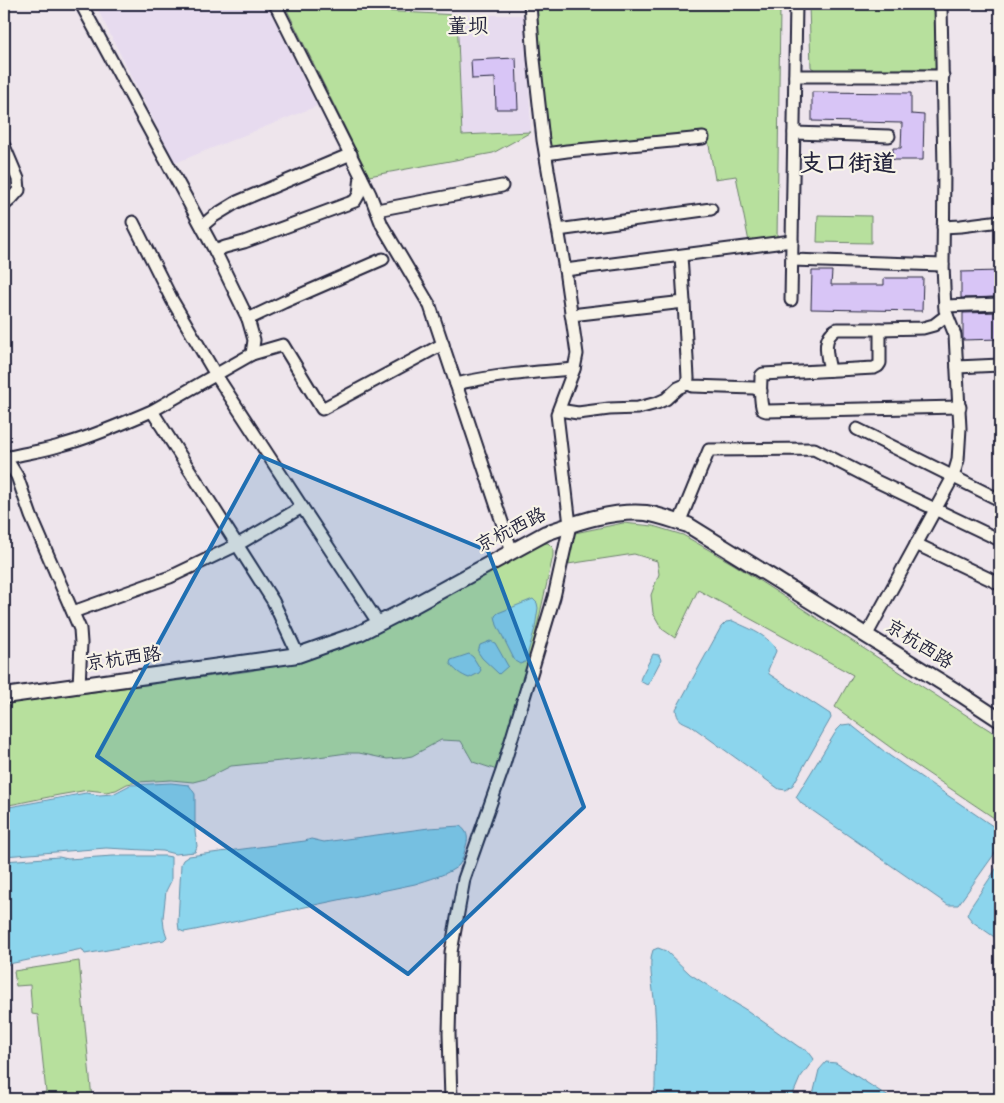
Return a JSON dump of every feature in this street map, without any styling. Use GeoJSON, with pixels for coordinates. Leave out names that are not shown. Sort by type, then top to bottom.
{"type":"FeatureCollection","features":[{"type":"Feature","properties":{"kind":"main road","name":"京杭西路"},"geometry":{"type":"LineString","coordinates":[[4,696],[298,655],[360,634],[546,533],[607,515],[625,513],[648,514],[688,525],[1000,720]]}},
{"type":"Feature","properties":{"kind":"street"},"geometry":{"type":"LineString","coordinates":[[81,4],[216,251],[248,319],[254,340],[252,354]]}},
{"type":"Feature","properties":{"kind":"street"},"geometry":{"type":"LineString","coordinates":[[275,4],[361,174],[382,225],[430,306],[512,552]]}},
{"type":"Feature","properties":{"kind":"street"},"geometry":{"type":"LineString","coordinates":[[451,1099],[449,1034],[451,952],[464,879],[502,771],[554,597],[570,525],[557,414],[574,369],[577,354],[546,154],[535,67],[530,4]]}},
{"type":"Feature","properties":{"kind":"street"},"geometry":{"type":"LineString","coordinates":[[791,300],[796,4]]}},
{"type":"Feature","properties":{"kind":"street"},"geometry":{"type":"LineString","coordinates":[[866,636],[953,477],[958,460],[960,407],[955,335],[946,310],[943,265],[942,4]]}},
{"type":"Feature","properties":{"kind":"street"},"geometry":{"type":"LineString","coordinates":[[795,76],[943,76]]}},
{"type":"Feature","properties":{"kind":"street"},"geometry":{"type":"LineString","coordinates":[[794,133],[889,136]]}},
{"type":"Feature","properties":{"kind":"street"},"geometry":{"type":"LineString","coordinates":[[546,154],[703,138]]}},
{"type":"Feature","properties":{"kind":"street"},"geometry":{"type":"LineString","coordinates":[[4,146],[18,179],[18,190],[4,206]]}},
{"type":"Feature","properties":{"kind":"street"},"geometry":{"type":"LineString","coordinates":[[202,226],[237,202],[351,154]]}},
{"type":"Feature","properties":{"kind":"street"},"geometry":{"type":"LineString","coordinates":[[216,251],[355,201],[359,194],[361,174]]}},
{"type":"Feature","properties":{"kind":"street"},"geometry":{"type":"LineString","coordinates":[[377,210],[502,186]]}},
{"type":"Feature","properties":{"kind":"street"},"geometry":{"type":"LineString","coordinates":[[558,230],[711,209]]}},
{"type":"Feature","properties":{"kind":"street"},"geometry":{"type":"LineString","coordinates":[[943,227],[1000,221]]}},
{"type":"Feature","properties":{"kind":"street"},"geometry":{"type":"LineString","coordinates":[[133,222],[172,300],[216,374],[379,624]]}},
{"type":"Feature","properties":{"kind":"street"},"geometry":{"type":"LineString","coordinates":[[565,270],[792,242]]}},
{"type":"Feature","properties":{"kind":"street"},"geometry":{"type":"LineString","coordinates":[[681,256],[687,384]]}},
{"type":"Feature","properties":{"kind":"street"},"geometry":{"type":"LineString","coordinates":[[248,319],[383,259]]}},
{"type":"Feature","properties":{"kind":"street"},"geometry":{"type":"LineString","coordinates":[[792,260],[943,265]]}},
{"type":"Feature","properties":{"kind":"street"},"geometry":{"type":"LineString","coordinates":[[571,315],[684,302]]}},
{"type":"Feature","properties":{"kind":"street"},"geometry":{"type":"LineString","coordinates":[[830,370],[826,350],[827,341],[832,331],[837,329],[923,328],[934,324],[946,310],[1000,304]]}},
{"type":"Feature","properties":{"kind":"street"},"geometry":{"type":"LineString","coordinates":[[880,329],[880,363],[878,366],[874,368],[763,374],[761,376],[761,408],[766,411],[960,407]]}},
{"type":"Feature","properties":{"kind":"street"},"geometry":{"type":"LineString","coordinates":[[79,686],[80,629],[31,516],[17,476],[5,457],[62,446],[152,411],[252,354],[282,345],[322,409],[443,344]]}},
{"type":"Feature","properties":{"kind":"street"},"geometry":{"type":"LineString","coordinates":[[957,367],[1000,365]]}},
{"type":"Feature","properties":{"kind":"street"},"geometry":{"type":"LineString","coordinates":[[456,384],[533,372],[574,369]]}},
{"type":"Feature","properties":{"kind":"street"},"geometry":{"type":"LineString","coordinates":[[559,410],[578,413],[638,408],[657,403],[687,384],[692,386],[754,388],[761,391]]}},
{"type":"Feature","properties":{"kind":"street"},"geometry":{"type":"LineString","coordinates":[[152,411],[273,601],[298,655]]}},
{"type":"Feature","properties":{"kind":"street"},"geometry":{"type":"LineString","coordinates":[[857,430],[1000,500]]}},
{"type":"Feature","properties":{"kind":"street"},"geometry":{"type":"LineString","coordinates":[[679,523],[709,450],[814,449],[935,510],[1000,540]]}},
{"type":"Feature","properties":{"kind":"street"},"geometry":{"type":"LineString","coordinates":[[73,612],[170,577],[238,545],[302,507]]}},
{"type":"Feature","properties":{"kind":"street"},"geometry":{"type":"LineString","coordinates":[[916,544],[1000,584]]}},
{"type":"Feature","properties":{"kind":"highlighted area"},"geometry":{"type":"Polygon","coordinates":[[[260,456],[488,551],[584,807],[408,974],[97,756],[260,456]]]}},
{"type":"Feature","properties":{"kind":"shaded area"},"geometry":{"type":"Polygon","coordinates":[[[95,4],[267,5],[317,106],[175,163],[95,4]]]}},
{"type":"Feature","properties":{"kind":"shaded area"},"geometry":{"type":"Polygon","coordinates":[[[457,15],[526,15],[531,132],[462,135],[457,15]]]}},
{"type":"Feature","properties":{"kind":"green space"},"geometry":{"type":"Polygon","coordinates":[[[534,4],[780,9],[777,239],[749,242],[736,176],[715,179],[707,134],[548,147],[534,4]]]}},
{"type":"Feature","properties":{"kind":"green space"},"geometry":{"type":"Polygon","coordinates":[[[285,6],[457,15],[462,135],[531,132],[493,153],[369,176],[285,6]]]}},
{"type":"Feature","properties":{"kind":"green space"},"geometry":{"type":"Polygon","coordinates":[[[809,6],[937,7],[939,69],[815,70],[811,67],[809,6]]]}},
{"type":"Feature","properties":{"kind":"green space"},"geometry":{"type":"Polygon","coordinates":[[[818,215],[871,216],[871,243],[817,242],[818,215]]]}},
{"type":"Feature","properties":{"kind":"green space"},"geometry":{"type":"Polygon","coordinates":[[[623,523],[653,526],[683,535],[735,565],[1000,737],[1000,822],[905,758],[835,707],[853,675],[698,590],[675,638],[662,629],[653,613],[651,595],[659,574],[657,561],[634,554],[568,564],[575,533],[623,523]]]}},
{"type":"Feature","properties":{"kind":"green space"},"geometry":{"type":"Polygon","coordinates":[[[537,543],[548,543],[553,548],[553,556],[532,649],[497,770],[473,762],[461,741],[441,740],[412,756],[401,758],[387,759],[359,753],[347,753],[231,766],[205,779],[193,782],[171,780],[138,782],[106,792],[88,790],[4,806],[4,704],[250,671],[321,655],[346,646],[537,543]]]}},
{"type":"Feature","properties":{"kind":"green space"},"geometry":{"type":"Polygon","coordinates":[[[79,961],[92,1099],[39,1099],[39,1094],[46,1092],[38,1015],[32,1014],[30,985],[16,986],[14,971],[79,961]]]}},
{"type":"Feature","properties":{"kind":"water"},"geometry":{"type":"Polygon","coordinates":[[[533,599],[537,603],[538,608],[535,628],[528,658],[520,664],[515,661],[497,625],[495,616],[498,613],[533,599]]]}},
{"type":"Feature","properties":{"kind":"water"},"geometry":{"type":"Polygon","coordinates":[[[733,621],[758,633],[773,646],[776,651],[768,670],[769,674],[830,714],[831,718],[793,785],[786,790],[779,789],[677,716],[676,709],[721,627],[726,622],[733,621]]]}},
{"type":"Feature","properties":{"kind":"water"},"geometry":{"type":"Polygon","coordinates":[[[490,641],[495,643],[508,666],[499,674],[478,652],[480,645],[490,641]]]}},
{"type":"Feature","properties":{"kind":"water"},"geometry":{"type":"Polygon","coordinates":[[[469,654],[481,670],[469,678],[458,672],[450,663],[451,660],[469,654]]]}},
{"type":"Feature","properties":{"kind":"water"},"geometry":{"type":"Polygon","coordinates":[[[653,654],[659,655],[661,660],[647,685],[640,681],[653,654]]]}},
{"type":"Feature","properties":{"kind":"water"},"geometry":{"type":"Polygon","coordinates":[[[850,724],[890,756],[1000,831],[1000,846],[958,905],[948,905],[802,804],[796,797],[837,730],[842,725],[850,724]]]}},
{"type":"Feature","properties":{"kind":"water"},"geometry":{"type":"Polygon","coordinates":[[[171,783],[189,785],[195,794],[197,846],[195,852],[175,854],[163,851],[106,848],[4,856],[4,808],[86,793],[99,795],[113,794],[130,785],[171,783]]]}},
{"type":"Feature","properties":{"kind":"water"},"geometry":{"type":"Polygon","coordinates":[[[460,826],[466,832],[467,837],[462,861],[455,868],[438,876],[415,884],[195,930],[184,932],[179,930],[181,864],[189,856],[311,839],[324,842],[429,828],[460,826]]]}},
{"type":"Feature","properties":{"kind":"water"},"geometry":{"type":"Polygon","coordinates":[[[113,856],[171,857],[171,881],[166,891],[163,918],[167,937],[164,940],[85,954],[82,949],[4,965],[4,861],[113,856]]]}},
{"type":"Feature","properties":{"kind":"water"},"geometry":{"type":"Polygon","coordinates":[[[1000,863],[1000,941],[973,922],[967,915],[1000,863]]]}},
{"type":"Feature","properties":{"kind":"water"},"geometry":{"type":"Polygon","coordinates":[[[658,948],[666,951],[690,974],[748,1011],[799,1047],[808,1051],[814,1059],[800,1078],[791,1099],[653,1099],[656,1031],[651,956],[653,950],[658,948]]]}},
{"type":"Feature","properties":{"kind":"water"},"geometry":{"type":"Polygon","coordinates":[[[826,1062],[836,1063],[892,1099],[812,1099],[819,1070],[826,1062]]]}},
{"type":"Feature","properties":{"kind":"building"},"geometry":{"type":"Polygon","coordinates":[[[516,58],[518,109],[496,109],[495,78],[472,79],[471,60],[516,58]]]}},
{"type":"Feature","properties":{"kind":"building"},"geometry":{"type":"Polygon","coordinates":[[[812,92],[911,93],[911,114],[924,115],[923,160],[893,160],[893,148],[901,148],[902,123],[812,121],[812,92]]]}},
{"type":"Feature","properties":{"kind":"building"},"geometry":{"type":"Polygon","coordinates":[[[812,271],[832,271],[831,285],[884,285],[884,278],[923,278],[922,311],[811,309],[812,271]]]}},
{"type":"Feature","properties":{"kind":"building"},"geometry":{"type":"Polygon","coordinates":[[[1000,271],[1000,297],[961,298],[961,272],[1000,271]]]}},
{"type":"Feature","properties":{"kind":"building"},"geometry":{"type":"Polygon","coordinates":[[[1000,312],[1000,339],[963,340],[963,313],[1000,312]]]}},
{"type":"Feature","properties":{"kind":"district","name":"董坝"},"geometry":{"type":"Point","coordinates":[468,29]}},
{"type":"Feature","properties":{"kind":"district","name":"支口街道"},"geometry":{"type":"Point","coordinates":[848,166]}}]}
